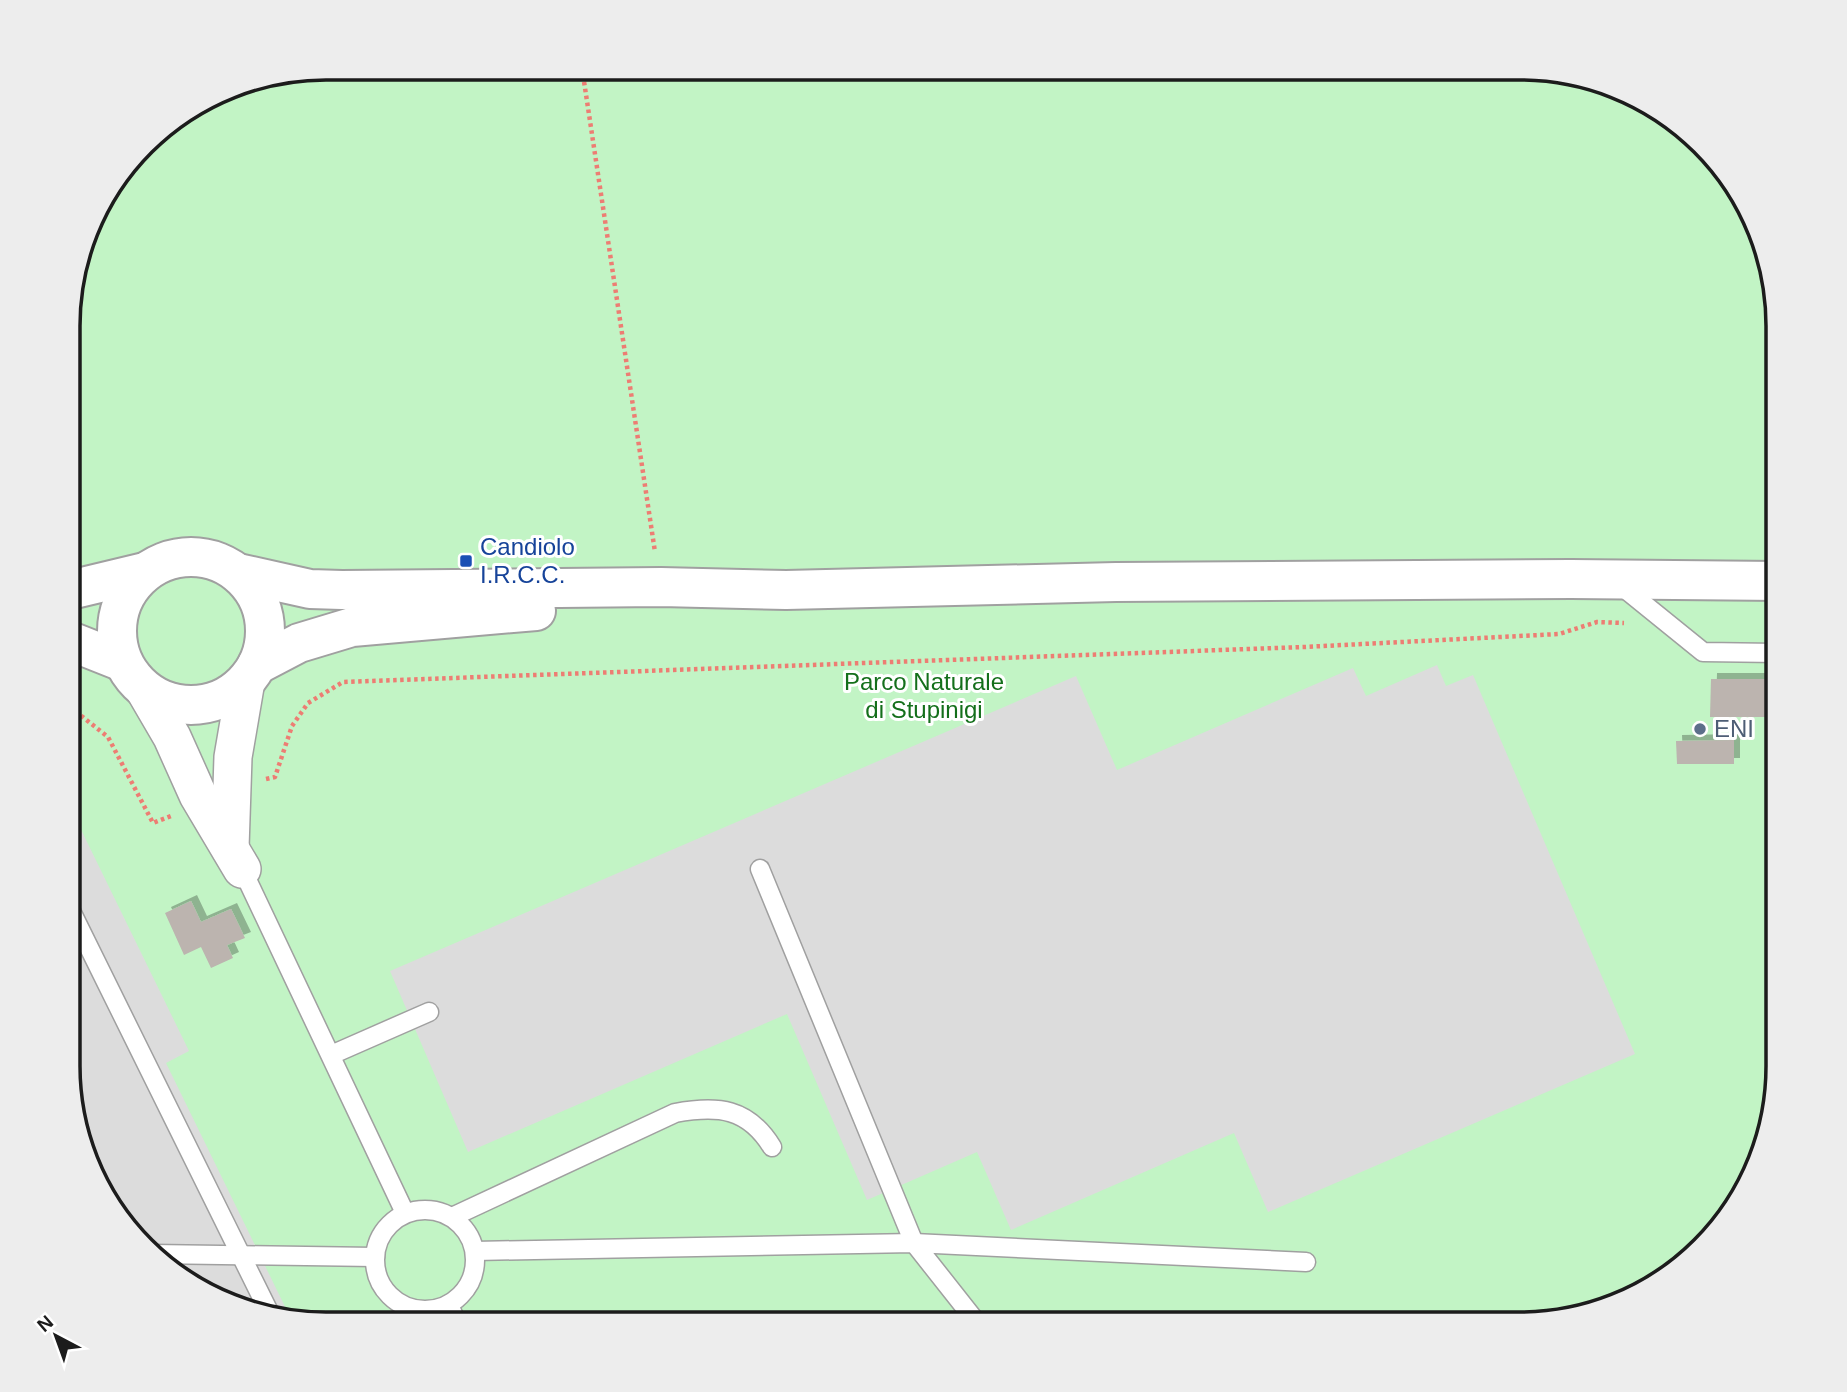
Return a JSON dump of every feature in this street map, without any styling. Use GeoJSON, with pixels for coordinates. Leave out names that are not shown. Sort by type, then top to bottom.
{"type":"FeatureCollection","features":[{"type":"Feature","properties":{"kind":"street"},"geometry":{"type":"LineString","coordinates":[[80,588],[145,572],[167,560],[192,556],[216,560],[238,573],[255,592],[264,615],[265,641],[252,673],[233,757],[231,783],[236,859]]}},
{"type":"Feature","properties":{"kind":"street"},"geometry":{"type":"LineString","coordinates":[[145,572],[128,590],[118,613],[117,639],[134,676],[172,737],[194,785],[236,859]]}},
{"type":"Feature","properties":{"kind":"street"},"geometry":{"type":"LineString","coordinates":[[238,573],[310,589],[331,590],[661,587],[786,590],[1116,582],[1614,579],[1766,581]]}},
{"type":"Feature","properties":{"kind":"street"},"geometry":{"type":"LineString","coordinates":[[80,646],[134,676],[164,700],[186,705],[208,703],[229,695],[252,673],[299,643],[352,627],[786,590]]}},
{"type":"Feature","properties":{"kind":"lane"},"geometry":{"type":"LineString","coordinates":[[1614,579],[1703,652],[1766,653]]}},
{"type":"Feature","properties":{"kind":"lane"},"geometry":{"type":"LineString","coordinates":[[236,859],[405,1213]]}},
{"type":"Feature","properties":{"kind":"lane"},"geometry":{"type":"LineString","coordinates":[[760,869],[914,1243],[968,1312]]}},
{"type":"Feature","properties":{"kind":"lane"},"geometry":{"type":"LineString","coordinates":[[81,932],[265,1303]]}},
{"type":"Feature","properties":{"kind":"lane"},"geometry":{"type":"LineString","coordinates":[[331,1055],[429,1012]]}},
{"type":"Feature","properties":{"kind":"lane"},"geometry":{"type":"LineString","coordinates":[[452,1217],[675,1114],[701,1108],[728,1110],[760,1126],[772,1147]]}},
{"type":"Feature","properties":{"kind":"lane"},"geometry":{"type":"LineString","coordinates":[[408,1311],[383,1288],[377,1274],[375,1257],[384,1231],[405,1213],[437,1210],[452,1217],[467,1231],[475,1251],[470,1282],[461,1295],[449,1305],[425,1311]]}},
{"type":"Feature","properties":{"kind":"lane"},"geometry":{"type":"LineString","coordinates":[[475,1251],[914,1243],[1306,1262]]}},
{"type":"Feature","properties":{"kind":"lane"},"geometry":{"type":"LineString","coordinates":[[169,1254],[375,1257]]}},
{"type":"Feature","properties":{"kind":"lane"},"geometry":{"type":"LineString","coordinates":[[449,1305],[452,1311]]}},
{"type":"Feature","properties":{"kind":"path"},"geometry":{"type":"LineString","coordinates":[[584,80],[661,587]]}},
{"type":"Feature","properties":{"kind":"path"},"geometry":{"type":"LineString","coordinates":[[231,783],[275,777],[292,726],[308,703],[343,682],[1317,646],[1559,634],[1597,622],[1671,626]]}},
{"type":"Feature","properties":{"kind":"path"},"geometry":{"type":"LineString","coordinates":[[81,715],[108,737],[153,823],[189,808],[180,789],[194,785]]}},
{"type":"Feature","properties":{"kind":"green space","name":"Parco Naturale di Stupinigi"},"geometry":{"type":"Polygon","coordinates":[[[327,80],[1536,81],[1584,89],[1615,99],[1643,113],[1683,142],[1716,177],[1748,232],[1762,279],[1766,311],[1766,1081],[1758,1129],[1748,1160],[1734,1188],[1705,1228],[1670,1261],[1615,1293],[1568,1307],[1520,1312],[311,1311],[279,1307],[232,1293],[195,1273],[128,1211],[113,1188],[99,1160],[89,1129],[81,1081],[81,311],[89,263],[99,232],[113,204],[142,164],[177,131],[232,99],[279,85],[327,80]]]}},
{"type":"Feature","properties":{"kind":"shaded area"},"geometry":{"type":"Polygon","coordinates":[[[1437,665],[1446,686],[1473,675],[1635,1054],[1268,1212],[1234,1133],[1011,1230],[977,1152],[867,1200],[787,1014],[468,1152],[390,971],[1076,676],[1117,770],[1353,668],[1366,696],[1437,665]]]}},
{"type":"Feature","properties":{"kind":"shaded area"},"geometry":{"type":"Polygon","coordinates":[[[81,829],[189,1051],[166,1063],[286,1308],[232,1293],[177,1261],[131,1215],[99,1160],[85,1113],[81,1081],[81,829]]]}},
{"type":"Feature","properties":{"kind":"building"},"geometry":{"type":"Polygon","coordinates":[[[1711,679],[1766,679],[1766,717],[1710,717],[1711,679]]]}},
{"type":"Feature","properties":{"kind":"building"},"geometry":{"type":"Polygon","coordinates":[[[1734,740],[1734,764],[1677,764],[1676,741],[1734,740]]]}},
{"type":"Feature","properties":{"kind":"building"},"geometry":{"type":"Polygon","coordinates":[[[191,901],[201,922],[231,909],[245,938],[227,945],[233,958],[211,968],[201,947],[184,955],[165,913],[191,901]]]}},
{"type":"Feature","properties":{"kind":"place","name":"Candiolo I.R.C.C."},"geometry":{"type":"Point","coordinates":[466,561]}},
{"type":"Feature","properties":{"kind":"place","name":"ENI"},"geometry":{"type":"Point","coordinates":[1700,729]}}]}
